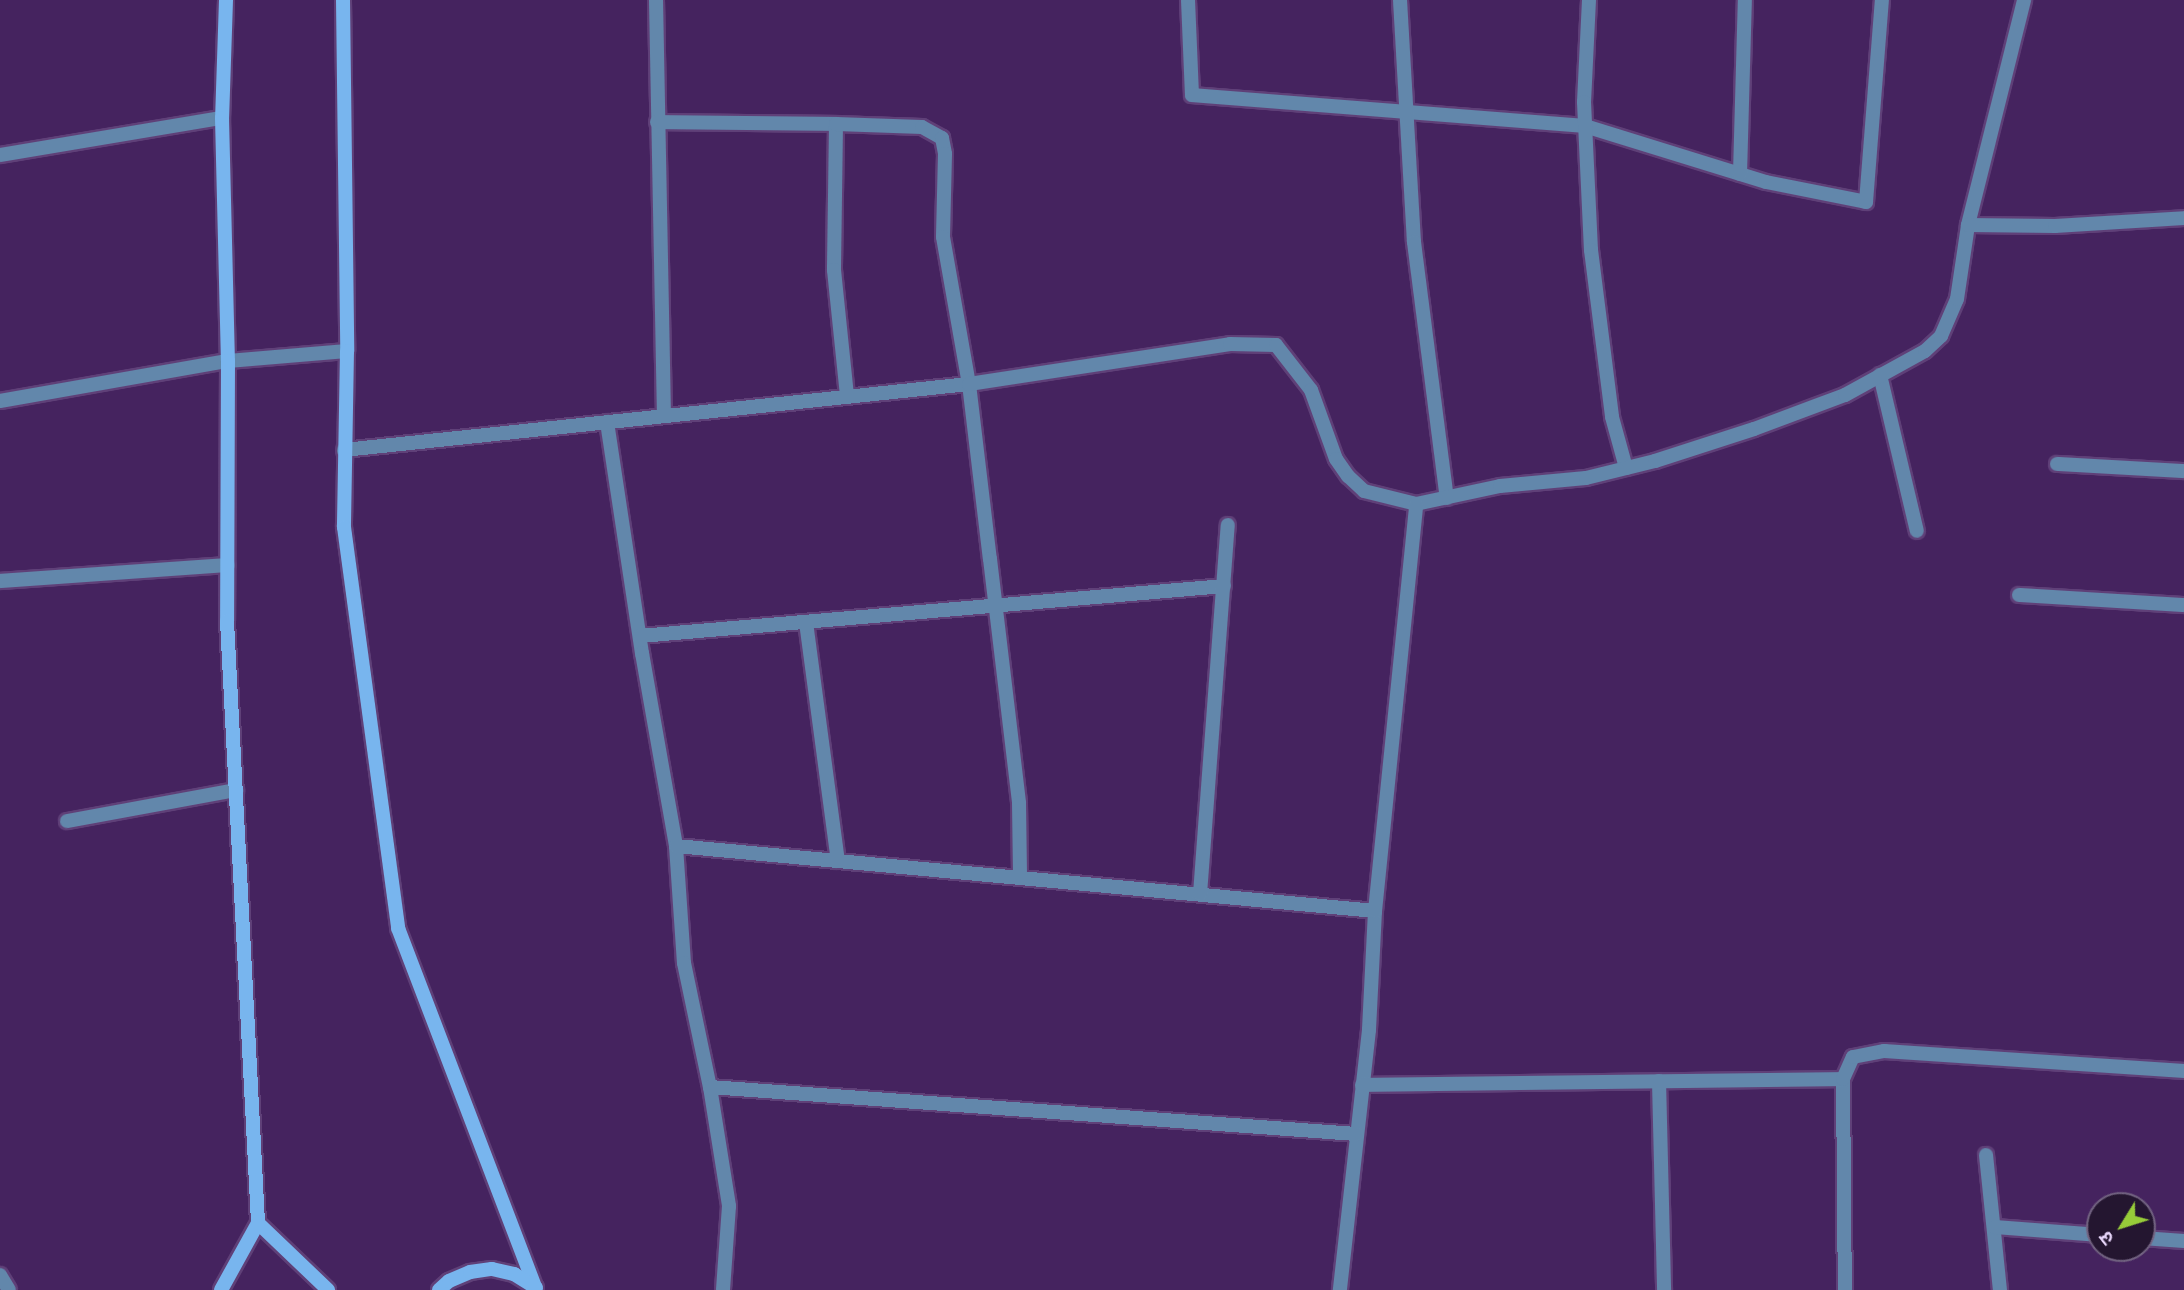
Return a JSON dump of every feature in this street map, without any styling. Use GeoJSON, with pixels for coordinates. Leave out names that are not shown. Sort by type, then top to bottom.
{"type":"FeatureCollection","features":[{"type":"Feature","properties":{"kind":"street"},"geometry":{"type":"LineString","coordinates":[[220,1290],[258,1223],[227,621],[228,361],[222,118],[226,0]]}},
{"type":"Feature","properties":{"kind":"street"},"geometry":{"type":"LineString","coordinates":[[343,0],[347,351],[344,527],[398,928],[537,1288]]}},
{"type":"Feature","properties":{"kind":"street"},"geometry":{"type":"LineString","coordinates":[[656,0],[664,416]]}},
{"type":"Feature","properties":{"kind":"street"},"geometry":{"type":"LineString","coordinates":[[1188,0],[1192,95],[1585,126],[1740,174],[1866,202],[1882,0]]}},
{"type":"Feature","properties":{"kind":"street"},"geometry":{"type":"LineString","coordinates":[[1400,0],[1414,243],[1447,498]]}},
{"type":"Feature","properties":{"kind":"street"},"geometry":{"type":"LineString","coordinates":[[1589,0],[1585,126],[1591,250],[1612,418],[1626,468]]}},
{"type":"Feature","properties":{"kind":"street"},"geometry":{"type":"LineString","coordinates":[[1740,174],[1745,0]]}},
{"type":"Feature","properties":{"kind":"street"},"geometry":{"type":"LineString","coordinates":[[344,450],[969,384],[1230,344],[1276,345],[1311,390],[1336,459],[1364,491],[1416,504],[1500,486],[1586,478],[1626,468],[1754,429],[1845,394],[1925,351],[1941,336],[1957,299],[1968,225],[2024,0]]}},
{"type":"Feature","properties":{"kind":"street"},"geometry":{"type":"LineString","coordinates":[[0,155],[222,118]]}},
{"type":"Feature","properties":{"kind":"street"},"geometry":{"type":"LineString","coordinates":[[657,122],[922,127],[942,138],[946,154],[943,237],[969,384],[996,606],[1019,803],[1020,877]]}},
{"type":"Feature","properties":{"kind":"street"},"geometry":{"type":"LineString","coordinates":[[836,124],[834,270],[847,396]]}},
{"type":"Feature","properties":{"kind":"street"},"geometry":{"type":"LineString","coordinates":[[1968,225],[2055,226],[2184,218]]}},
{"type":"Feature","properties":{"kind":"street"},"geometry":{"type":"LineString","coordinates":[[0,401],[228,361],[347,351]]}},
{"type":"Feature","properties":{"kind":"street"},"geometry":{"type":"LineString","coordinates":[[1880,375],[1917,531]]}},
{"type":"Feature","properties":{"kind":"street"},"geometry":{"type":"LineString","coordinates":[[607,422],[639,636],[676,846],[684,963],[710,1087],[729,1206],[723,1290]]}},
{"type":"Feature","properties":{"kind":"street"},"geometry":{"type":"LineString","coordinates":[[2057,464],[2184,471]]}},
{"type":"Feature","properties":{"kind":"street"},"geometry":{"type":"LineString","coordinates":[[1340,1290],[1363,1085],[1375,911],[1416,504]]}},
{"type":"Feature","properties":{"kind":"street"},"geometry":{"type":"LineString","coordinates":[[1200,894],[1228,525]]}},
{"type":"Feature","properties":{"kind":"street"},"geometry":{"type":"LineString","coordinates":[[0,581],[227,565]]}},
{"type":"Feature","properties":{"kind":"street"},"geometry":{"type":"LineString","coordinates":[[639,636],[1224,586]]}},
{"type":"Feature","properties":{"kind":"street"},"geometry":{"type":"LineString","coordinates":[[2019,595],[2184,605]]}},
{"type":"Feature","properties":{"kind":"street"},"geometry":{"type":"LineString","coordinates":[[806,622],[838,861]]}},
{"type":"Feature","properties":{"kind":"street"},"geometry":{"type":"LineString","coordinates":[[67,821],[236,790]]}},
{"type":"Feature","properties":{"kind":"street"},"geometry":{"type":"LineString","coordinates":[[676,846],[1375,911]]}},
{"type":"Feature","properties":{"kind":"street"},"geometry":{"type":"LineString","coordinates":[[1845,1290],[1843,1079],[1853,1057],[1884,1051],[2184,1070]]}},
{"type":"Feature","properties":{"kind":"street"},"geometry":{"type":"LineString","coordinates":[[1363,1085],[1843,1079]]}},
{"type":"Feature","properties":{"kind":"street"},"geometry":{"type":"LineString","coordinates":[[1660,1081],[1664,1290]]}},
{"type":"Feature","properties":{"kind":"street"},"geometry":{"type":"LineString","coordinates":[[710,1087],[1356,1134]]}},
{"type":"Feature","properties":{"kind":"street"},"geometry":{"type":"LineString","coordinates":[[1986,1155],[2000,1290]]}},
{"type":"Feature","properties":{"kind":"street"},"geometry":{"type":"LineString","coordinates":[[258,1223],[328,1290]]}},
{"type":"Feature","properties":{"kind":"street"},"geometry":{"type":"LineString","coordinates":[[1995,1227],[2086,1234]]}},
{"type":"Feature","properties":{"kind":"street"},"geometry":{"type":"LineString","coordinates":[[2156,1239],[2184,1241]]}},
{"type":"Feature","properties":{"kind":"street"},"geometry":{"type":"LineString","coordinates":[[439,1290],[449,1281],[470,1272],[492,1269],[514,1274],[537,1288]]}},
{"type":"Feature","properties":{"kind":"street"},"geometry":{"type":"LineString","coordinates":[[0,1275],[9,1290]]}}]}
